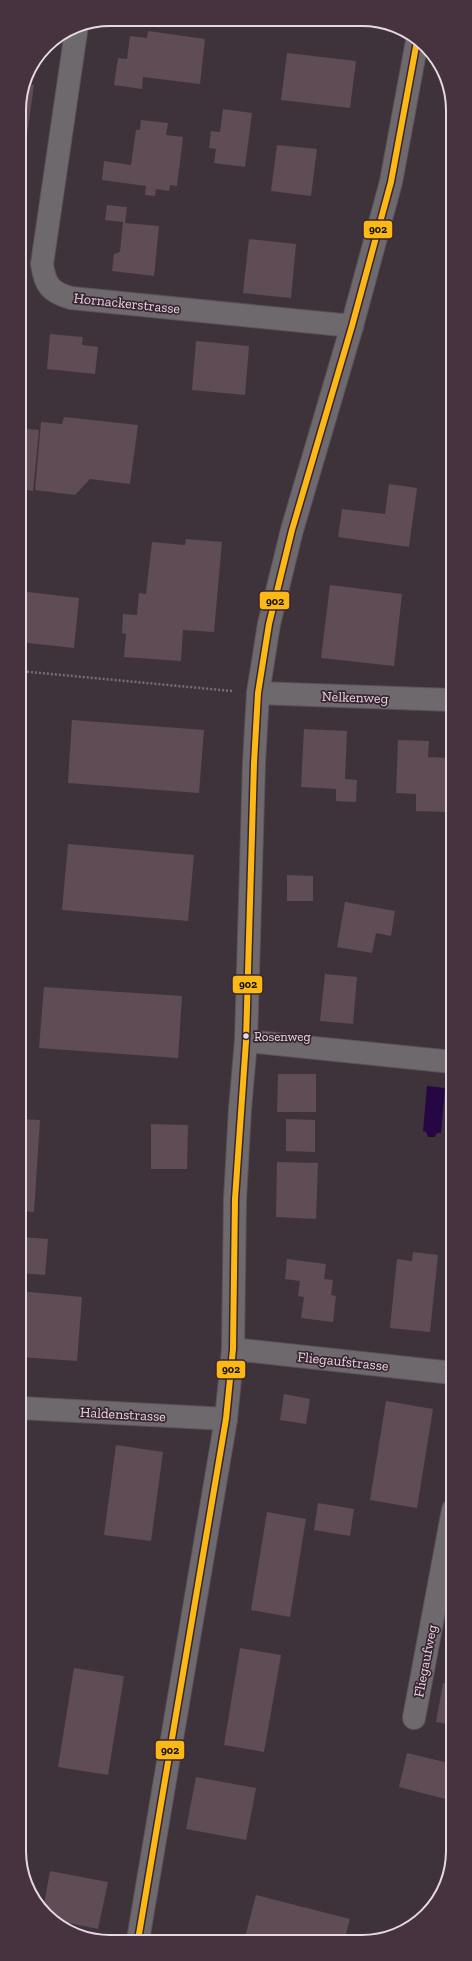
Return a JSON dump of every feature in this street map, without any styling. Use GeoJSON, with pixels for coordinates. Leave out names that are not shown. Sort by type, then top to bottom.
{"type":"FeatureCollection","features":[{"type":"Feature","properties":{"kind":"street","name":"Hornackerstrasse"},"geometry":{"type":"LineString","coordinates":[[76,33],[42,264],[44,278],[50,288],[60,295],[70,298],[352,326]]}},
{"type":"Feature","properties":{"kind":"street"},"geometry":{"type":"LineString","coordinates":[[139,1935],[226,1419],[233,1349],[235,1199],[240,1109],[246,1041],[254,763],[258,693],[269,624],[292,530],[352,326],[391,182],[416,46]]}},
{"type":"Feature","properties":{"kind":"street","name":"Nelkenweg"},"geometry":{"type":"LineString","coordinates":[[258,693],[446,700]]}},
{"type":"Feature","properties":{"kind":"street"},"geometry":{"type":"LineString","coordinates":[[246,1041],[446,1061]]}},
{"type":"Feature","properties":{"kind":"street","name":"Fliegaufstrasse"},"geometry":{"type":"LineString","coordinates":[[233,1349],[446,1372]]}},
{"type":"Feature","properties":{"kind":"street","name":"Haldenstrasse"},"geometry":{"type":"LineString","coordinates":[[26,1408],[226,1419]]}},
{"type":"Feature","properties":{"kind":"street","name":"Fliegaufweg"},"geometry":{"type":"LineString","coordinates":[[414,1718],[446,1547]]}},
{"type":"Feature","properties":{"kind":"path"},"geometry":{"type":"LineString","coordinates":[[26,671],[258,693]]}},
{"type":"Feature","properties":{"kind":"shaded area"},"geometry":{"type":"Polygon","coordinates":[[[427,1086],[445,1088],[441,1133],[437,1133],[435,1137],[428,1137],[426,1132],[423,1131],[427,1086]]]}},
{"type":"Feature","properties":{"kind":"building"},"geometry":{"type":"Polygon","coordinates":[[[148,31],[205,39],[200,84],[143,77],[142,89],[114,85],[118,58],[127,59],[130,36],[147,38],[148,31]]]}},
{"type":"Feature","properties":{"kind":"building"},"geometry":{"type":"Polygon","coordinates":[[[287,53],[356,61],[350,108],[281,100],[287,53]]]}},
{"type":"Feature","properties":{"kind":"building"},"geometry":{"type":"Polygon","coordinates":[[[30,84],[34,85],[26,142],[26,105],[30,84]]]}},
{"type":"Feature","properties":{"kind":"building"},"geometry":{"type":"Polygon","coordinates":[[[223,109],[252,113],[245,167],[214,163],[216,149],[209,148],[211,131],[220,132],[223,109]]]}},
{"type":"Feature","properties":{"kind":"building"},"geometry":{"type":"Polygon","coordinates":[[[141,120],[168,123],[166,135],[183,137],[177,186],[170,185],[169,191],[156,189],[155,196],[145,195],[146,186],[102,180],[104,161],[131,165],[136,130],[140,130],[141,120]]]}},
{"type":"Feature","properties":{"kind":"building"},"geometry":{"type":"Polygon","coordinates":[[[277,145],[317,149],[311,196],[271,191],[277,145]]]}},
{"type":"Feature","properties":{"kind":"building"},"geometry":{"type":"Polygon","coordinates":[[[107,205],[127,207],[125,223],[159,226],[154,276],[112,271],[114,254],[120,252],[123,222],[105,220],[107,205]]]}},
{"type":"Feature","properties":{"kind":"building"},"geometry":{"type":"Polygon","coordinates":[[[249,239],[296,244],[291,298],[243,293],[249,239]]]}},
{"type":"Feature","properties":{"kind":"building"},"geometry":{"type":"Polygon","coordinates":[[[50,334],[83,337],[82,345],[98,347],[95,374],[47,369],[50,334]]]}},
{"type":"Feature","properties":{"kind":"building"},"geometry":{"type":"Polygon","coordinates":[[[196,341],[249,346],[245,395],[192,390],[196,341]]]}},
{"type":"Feature","properties":{"kind":"building"},"geometry":{"type":"Polygon","coordinates":[[[64,417],[138,425],[130,484],[90,479],[75,495],[35,490],[41,422],[62,424],[64,417]]]}},
{"type":"Feature","properties":{"kind":"building"},"geometry":{"type":"Polygon","coordinates":[[[26,429],[39,430],[33,491],[26,491],[26,429]]]}},
{"type":"Feature","properties":{"kind":"building"},"geometry":{"type":"Polygon","coordinates":[[[389,484],[417,488],[409,547],[338,537],[342,509],[385,514],[389,484]]]}},
{"type":"Feature","properties":{"kind":"building"},"geometry":{"type":"Polygon","coordinates":[[[186,539],[222,542],[214,632],[183,630],[181,661],[124,657],[126,634],[122,633],[123,614],[137,615],[139,593],[146,594],[152,542],[185,545],[186,539]]]}},
{"type":"Feature","properties":{"kind":"building"},"geometry":{"type":"Polygon","coordinates":[[[330,585],[402,594],[394,666],[321,658],[330,585]]]}},
{"type":"Feature","properties":{"kind":"building"},"geometry":{"type":"Polygon","coordinates":[[[26,592],[79,598],[74,648],[26,643],[26,592]]]}},
{"type":"Feature","properties":{"kind":"building"},"geometry":{"type":"Polygon","coordinates":[[[72,720],[204,730],[199,793],[68,783],[72,720]]]}},
{"type":"Feature","properties":{"kind":"building"},"geometry":{"type":"Polygon","coordinates":[[[304,729],[347,731],[345,779],[357,780],[356,802],[336,801],[336,789],[301,787],[304,729]]]}},
{"type":"Feature","properties":{"kind":"building"},"geometry":{"type":"Polygon","coordinates":[[[398,740],[429,741],[428,757],[446,758],[446,812],[416,811],[416,794],[396,793],[398,740]]]}},
{"type":"Feature","properties":{"kind":"building"},"geometry":{"type":"Polygon","coordinates":[[[68,844],[194,855],[188,921],[62,910],[68,844]]]}},
{"type":"Feature","properties":{"kind":"building"},"geometry":{"type":"Polygon","coordinates":[[[287,875],[313,876],[313,901],[287,901],[287,875]]]}},
{"type":"Feature","properties":{"kind":"building"},"geometry":{"type":"Polygon","coordinates":[[[345,902],[395,911],[391,936],[376,933],[372,953],[337,947],[345,902]]]}},
{"type":"Feature","properties":{"kind":"building"},"geometry":{"type":"Polygon","coordinates":[[[325,974],[357,977],[353,1024],[320,1021],[325,974]]]}},
{"type":"Feature","properties":{"kind":"building"},"geometry":{"type":"Polygon","coordinates":[[[44,987],[182,996],[178,1058],[39,1048],[44,987]]]}},
{"type":"Feature","properties":{"kind":"building"},"geometry":{"type":"Polygon","coordinates":[[[278,1074],[316,1074],[316,1112],[277,1112],[278,1074]]]}},
{"type":"Feature","properties":{"kind":"building"},"geometry":{"type":"Polygon","coordinates":[[[26,1119],[40,1120],[34,1212],[26,1211],[26,1119]]]}},
{"type":"Feature","properties":{"kind":"building"},"geometry":{"type":"Polygon","coordinates":[[[286,1119],[315,1120],[315,1152],[286,1151],[286,1119]]]}},
{"type":"Feature","properties":{"kind":"building"},"geometry":{"type":"Polygon","coordinates":[[[151,1124],[188,1125],[187,1169],[151,1169],[151,1124]]]}},
{"type":"Feature","properties":{"kind":"building"},"geometry":{"type":"Polygon","coordinates":[[[277,1162],[318,1163],[316,1219],[276,1217],[277,1162]]]}},
{"type":"Feature","properties":{"kind":"building"},"geometry":{"type":"Polygon","coordinates":[[[26,1237],[48,1239],[45,1275],[26,1273],[26,1237]]]}},
{"type":"Feature","properties":{"kind":"building"},"geometry":{"type":"Polygon","coordinates":[[[413,1252],[438,1255],[430,1332],[390,1328],[397,1259],[412,1261],[413,1252]]]}},
{"type":"Feature","properties":{"kind":"building"},"geometry":{"type":"Polygon","coordinates":[[[287,1259],[326,1264],[324,1279],[333,1280],[331,1295],[336,1296],[333,1322],[301,1318],[304,1297],[298,1296],[300,1281],[285,1279],[287,1259]]]}},
{"type":"Feature","properties":{"kind":"building"},"geometry":{"type":"Polygon","coordinates":[[[26,1292],[82,1297],[77,1361],[26,1357],[26,1292]]]}},
{"type":"Feature","properties":{"kind":"building"},"geometry":{"type":"Polygon","coordinates":[[[284,1394],[310,1399],[306,1424],[280,1420],[284,1394]]]}},
{"type":"Feature","properties":{"kind":"building"},"geometry":{"type":"Polygon","coordinates":[[[386,1401],[433,1409],[417,1508],[370,1500],[386,1401]]]}},
{"type":"Feature","properties":{"kind":"building"},"geometry":{"type":"Polygon","coordinates":[[[116,1445],[163,1452],[151,1541],[104,1535],[116,1445]]]}},
{"type":"Feature","properties":{"kind":"building"},"geometry":{"type":"Polygon","coordinates":[[[318,1503],[354,1509],[350,1536],[314,1530],[318,1503]]]}},
{"type":"Feature","properties":{"kind":"building"},"geometry":{"type":"Polygon","coordinates":[[[267,1512],[306,1519],[290,1617],[251,1610],[267,1512]]]}},
{"type":"Feature","properties":{"kind":"building"},"geometry":{"type":"Polygon","coordinates":[[[240,1648],[281,1655],[264,1752],[224,1745],[240,1648]]]}},
{"type":"Feature","properties":{"kind":"building"},"geometry":{"type":"Polygon","coordinates":[[[74,1668],[124,1676],[108,1775],[58,1767],[74,1668]]]}},
{"type":"Feature","properties":{"kind":"building"},"geometry":{"type":"Polygon","coordinates":[[[443,1683],[446,1684],[446,1724],[436,1722],[443,1683]]]}},
{"type":"Feature","properties":{"kind":"building"},"geometry":{"type":"Polygon","coordinates":[[[407,1753],[446,1762],[446,1799],[399,1787],[407,1753]]]}},
{"type":"Feature","properties":{"kind":"building"},"geometry":{"type":"Polygon","coordinates":[[[196,1777],[256,1788],[246,1840],[186,1829],[196,1777]]]}},
{"type":"Feature","properties":{"kind":"building"},"geometry":{"type":"Polygon","coordinates":[[[50,1871],[108,1882],[98,1929],[65,1922],[44,1903],[50,1871]]]}},
{"type":"Feature","properties":{"kind":"building"},"geometry":{"type":"Polygon","coordinates":[[[256,1895],[350,1919],[346,1935],[246,1935],[256,1895]]]}},
{"type":"Feature","properties":{"kind":"transit line","name":"902"},"geometry":{"type":"LineString","coordinates":[[139,1935],[226,1419],[233,1349],[235,1199],[246,1041],[254,763],[258,693],[269,624],[292,530],[352,326],[391,182],[416,46]]}},
{"type":"Feature","properties":{"kind":"place","name":"Rosenweg"},"geometry":{"type":"Point","coordinates":[246,1036]}}]}
